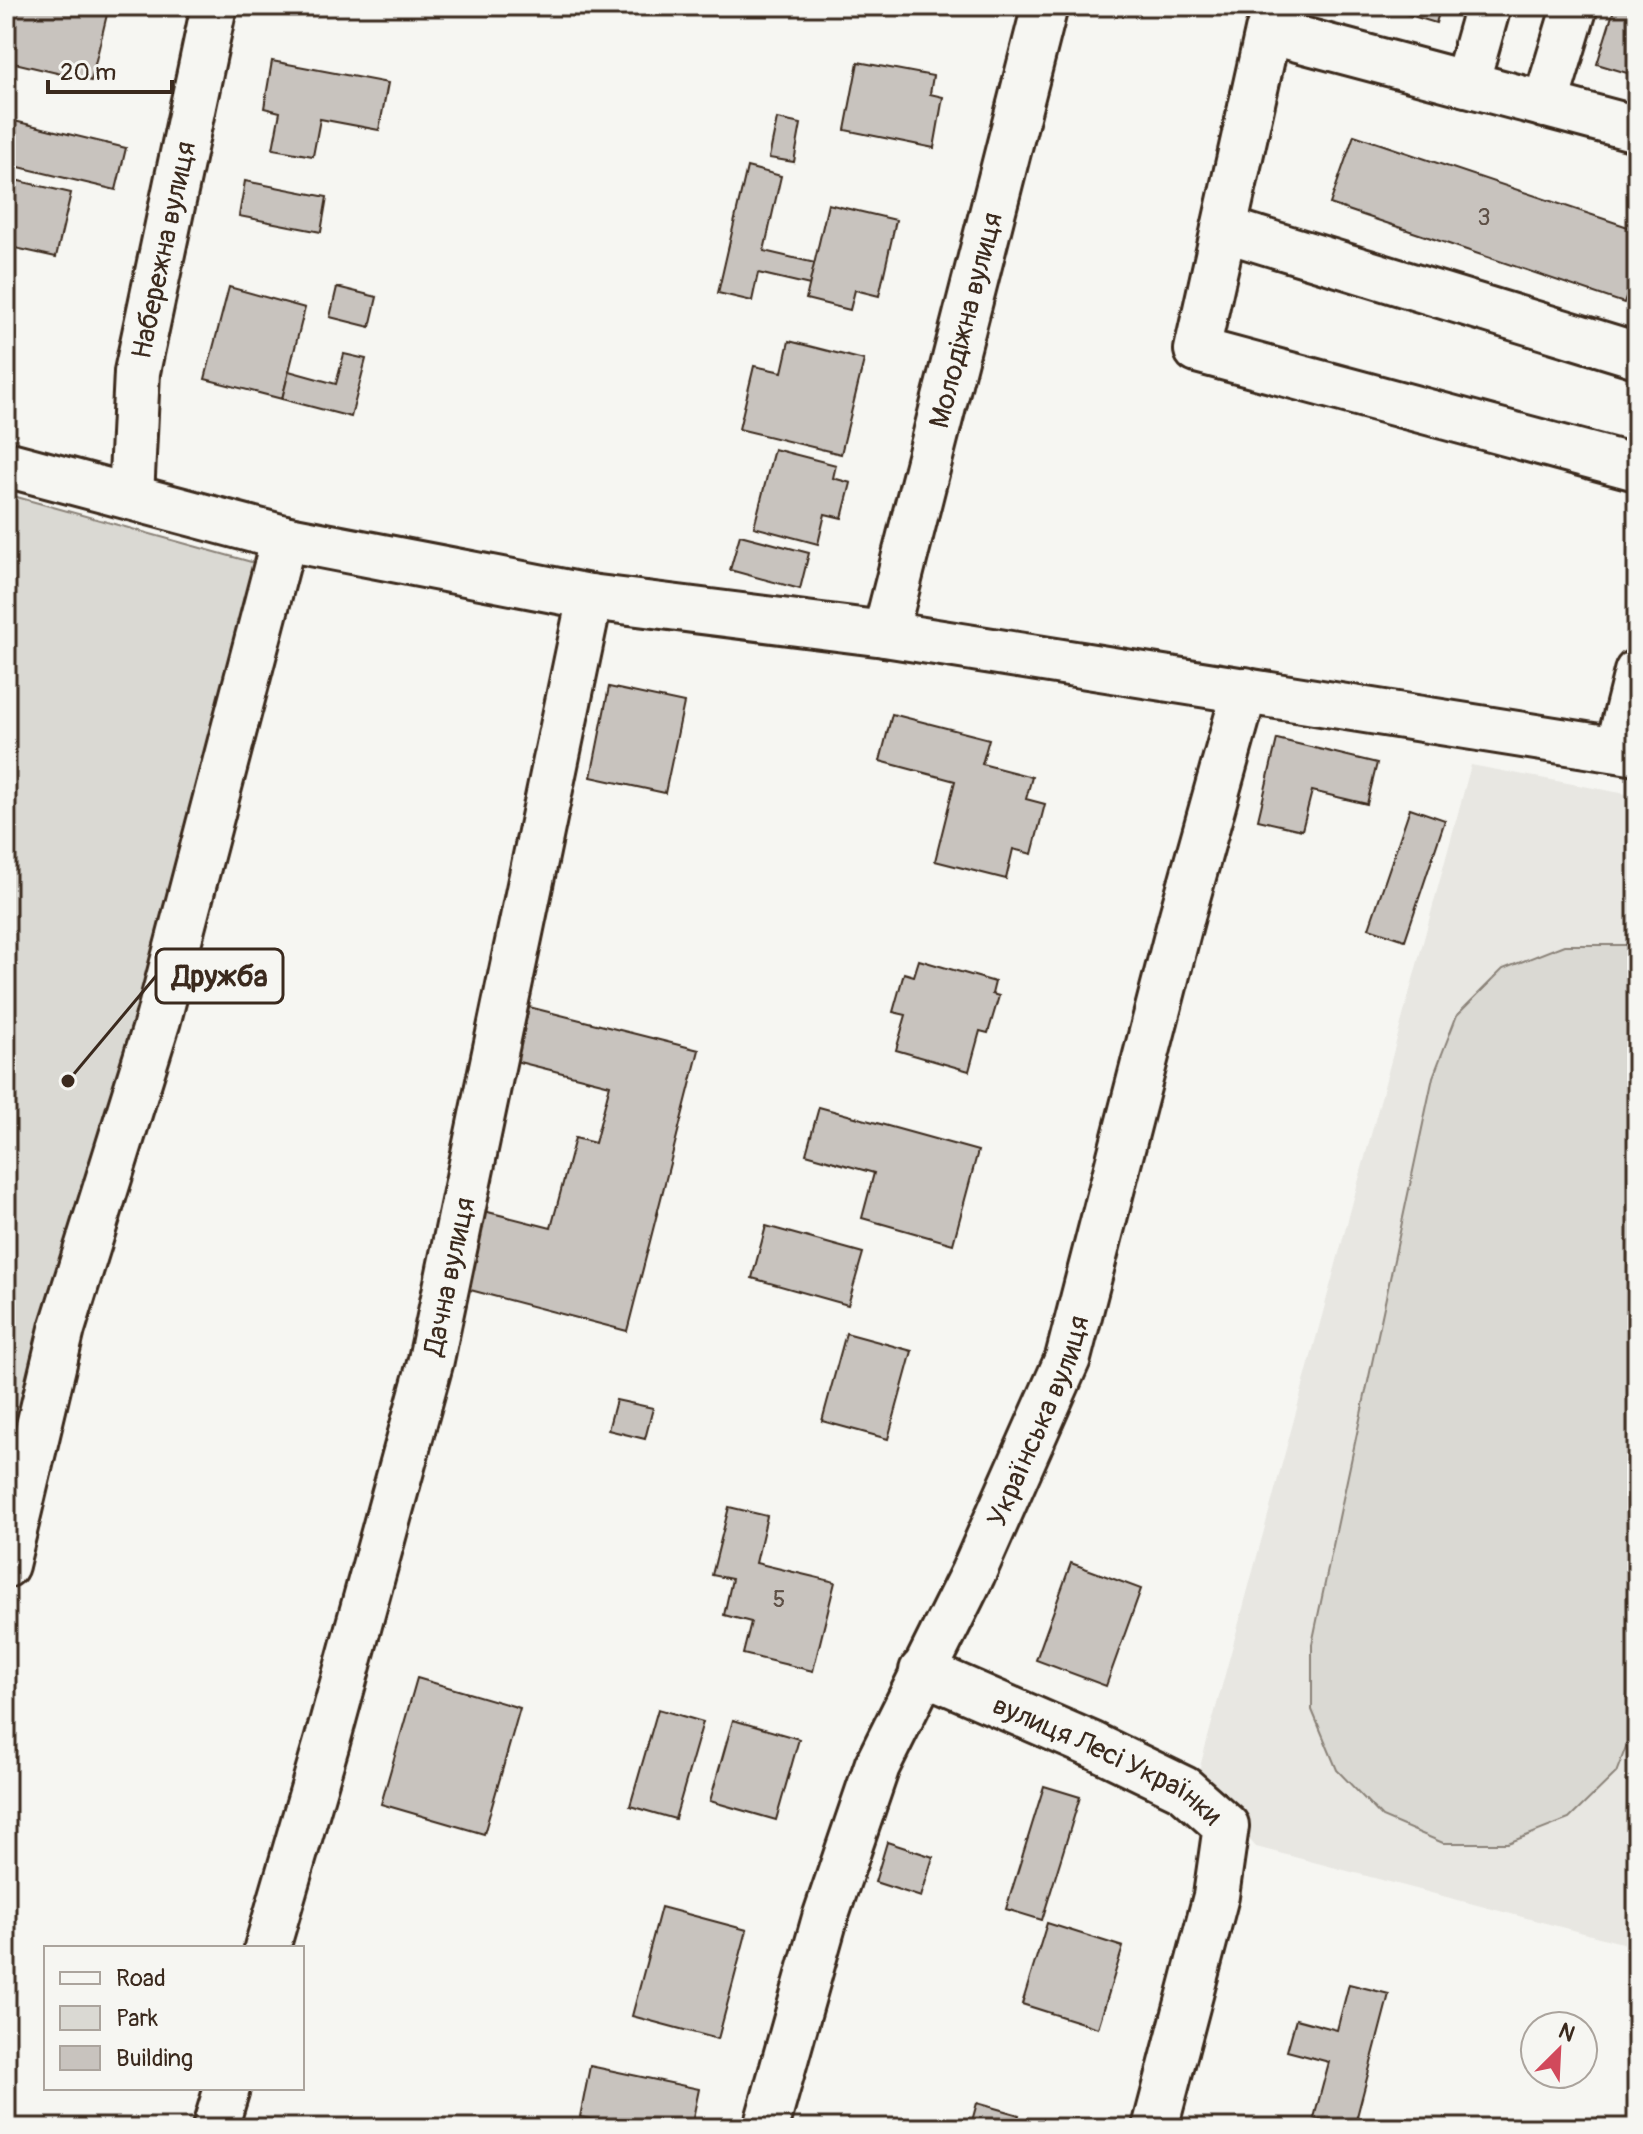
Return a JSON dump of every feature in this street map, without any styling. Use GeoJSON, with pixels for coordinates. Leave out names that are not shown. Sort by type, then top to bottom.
{"type":"FeatureCollection","features":[{"type":"Feature","properties":{"kind":"street","name":"Набережна вулиця"},"geometry":{"type":"LineString","coordinates":[[131,497],[137,372],[214,6]]}},
{"type":"Feature","properties":{"kind":"street","name":"Молодіжна вулиця"},"geometry":{"type":"LineString","coordinates":[[885,634],[1045,6]]}},
{"type":"Feature","properties":{"kind":"street"},"geometry":{"type":"LineString","coordinates":[[1466,84],[1488,6]]}},
{"type":"Feature","properties":{"kind":"street"},"geometry":{"type":"LineString","coordinates":[[1545,105],[1575,6]]}},
{"type":"Feature","properties":{"kind":"street"},"geometry":{"type":"LineString","coordinates":[[1637,129],[1268,31],[1197,350],[1637,468]]}},
{"type":"Feature","properties":{"kind":"street"},"geometry":{"type":"LineString","coordinates":[[1224,229],[1637,355]]}},
{"type":"Feature","properties":{"kind":"street"},"geometry":{"type":"LineString","coordinates":[[6,464],[284,538],[590,597],[885,634],[1627,751],[1637,672]]}},
{"type":"Feature","properties":{"kind":"street"},"geometry":{"type":"LineString","coordinates":[[6,1565],[62,1329],[158,1020],[284,538]]}},
{"type":"Feature","properties":{"kind":"street","name":"Дачна вулиця"},"geometry":{"type":"LineString","coordinates":[[268,1946],[327,1742],[431,1360],[590,597]]}},
{"type":"Feature","properties":{"kind":"street","name":"Українська вулиця"},"geometry":{"type":"LineString","coordinates":[[766,2128],[825,1918],[872,1779],[922,1671],[973,1573],[1068,1358],[1182,916],[1245,690]]}},
{"type":"Feature","properties":{"kind":"street","name":"вулиця Лесі Українки"},"geometry":{"type":"LineString","coordinates":[[922,1671],[1093,1745],[1184,1789],[1226,1826],[1216,1896],[1155,2128]]}},
{"type":"Feature","properties":{"kind":"street"},"geometry":{"type":"LineString","coordinates":[[215,2128],[226,2090]]}},
{"type":"Feature","properties":{"kind":"shaded area"},"geometry":{"type":"Polygon","coordinates":[[[1471,765],[1637,796],[1637,1947],[1256,1847],[1197,1778],[1471,765]]]}},
{"type":"Feature","properties":{"kind":"green space"},"geometry":{"type":"Polygon","coordinates":[[[6,494],[255,563],[6,1598],[6,494]]]}},
{"type":"Feature","properties":{"kind":"green space"},"geometry":{"type":"Polygon","coordinates":[[[1564,945],[1629,945],[1637,948],[1637,1718],[1616,1773],[1569,1819],[1508,1843],[1443,1843],[1382,1817],[1337,1770],[1312,1710],[1312,1644],[1433,1077],[1457,1015],[1503,969],[1564,945]]]}},
{"type":"Feature","properties":{"kind":"building"},"geometry":{"type":"Polygon","coordinates":[[[6,6],[109,6],[91,81],[6,61],[6,6]]]}},
{"type":"Feature","properties":{"kind":"building"},"geometry":{"type":"Polygon","coordinates":[[[1379,6],[1441,6],[1436,23],[1379,6]]]}},
{"type":"Feature","properties":{"kind":"building"},"geometry":{"type":"Polygon","coordinates":[[[1615,6],[1637,6],[1637,76],[1597,64],[1615,6]]]}},
{"type":"Feature","properties":{"kind":"building"},"geometry":{"type":"Polygon","coordinates":[[[6,61],[15,64],[6,105],[6,61]]]}},
{"type":"Feature","properties":{"kind":"building"},"geometry":{"type":"Polygon","coordinates":[[[272,61],[388,83],[379,130],[320,119],[313,156],[273,149],[280,112],[264,108],[272,61]]]}},
{"type":"Feature","properties":{"kind":"building"},"geometry":{"type":"Polygon","coordinates":[[[858,62],[933,76],[930,94],[943,97],[934,148],[845,130],[858,62]]]}},
{"type":"Feature","properties":{"kind":"building"},"geometry":{"type":"Polygon","coordinates":[[[6,119],[126,148],[116,190],[6,164],[6,119]]]}},
{"type":"Feature","properties":{"kind":"building"},"geometry":{"type":"Polygon","coordinates":[[[777,119],[801,124],[794,162],[769,158],[777,119]]]}},
{"type":"Feature","properties":{"kind":"building"},"geometry":{"type":"Polygon","coordinates":[[[1354,135],[1637,230],[1637,264],[1624,303],[1330,204],[1354,135]]]}},
{"type":"Feature","properties":{"kind":"building"},"geometry":{"type":"Polygon","coordinates":[[[747,167],[781,176],[764,251],[815,263],[810,285],[758,273],[752,301],[718,293],[747,167]]]}},
{"type":"Feature","properties":{"kind":"building"},"geometry":{"type":"Polygon","coordinates":[[[6,178],[71,193],[56,257],[6,246],[6,178]]]}},
{"type":"Feature","properties":{"kind":"building"},"geometry":{"type":"Polygon","coordinates":[[[245,181],[327,197],[321,232],[239,216],[245,181]]]}},
{"type":"Feature","properties":{"kind":"building"},"geometry":{"type":"Polygon","coordinates":[[[828,204],[896,220],[879,296],[855,290],[850,310],[806,299],[828,204]]]}},
{"type":"Feature","properties":{"kind":"building"},"geometry":{"type":"Polygon","coordinates":[[[229,287],[305,308],[282,399],[205,379],[229,287]]]}},
{"type":"Feature","properties":{"kind":"building"},"geometry":{"type":"Polygon","coordinates":[[[337,287],[377,297],[370,327],[330,317],[337,287]]]}},
{"type":"Feature","properties":{"kind":"building"},"geometry":{"type":"Polygon","coordinates":[[[789,341],[864,360],[841,454],[739,429],[754,366],[782,372],[789,341]]]}},
{"type":"Feature","properties":{"kind":"building"},"geometry":{"type":"Polygon","coordinates":[[[344,354],[366,359],[351,417],[282,399],[289,371],[336,384],[344,354]]]}},
{"type":"Feature","properties":{"kind":"building"},"geometry":{"type":"Polygon","coordinates":[[[774,449],[836,465],[833,478],[851,483],[842,518],[825,514],[818,544],[754,527],[774,449]]]}},
{"type":"Feature","properties":{"kind":"building"},"geometry":{"type":"Polygon","coordinates":[[[740,535],[809,553],[800,589],[730,570],[740,535]]]}},
{"type":"Feature","properties":{"kind":"building"},"geometry":{"type":"Polygon","coordinates":[[[609,687],[684,703],[665,793],[591,777],[609,687]]]}},
{"type":"Feature","properties":{"kind":"building"},"geometry":{"type":"Polygon","coordinates":[[[892,714],[989,739],[982,764],[1032,777],[1026,799],[1045,804],[1032,854],[1013,849],[1006,879],[935,861],[955,781],[880,761],[892,714]]]}},
{"type":"Feature","properties":{"kind":"building"},"geometry":{"type":"Polygon","coordinates":[[[1277,739],[1377,763],[1367,804],[1312,791],[1302,830],[1258,820],[1277,739]]]}},
{"type":"Feature","properties":{"kind":"building"},"geometry":{"type":"Polygon","coordinates":[[[1410,808],[1445,820],[1405,940],[1369,928],[1410,808]]]}},
{"type":"Feature","properties":{"kind":"building"},"geometry":{"type":"Polygon","coordinates":[[[919,960],[995,982],[992,994],[999,996],[988,1033],[980,1031],[969,1071],[896,1050],[906,1015],[893,1012],[904,973],[914,976],[919,960]]]}},
{"type":"Feature","properties":{"kind":"building"},"geometry":{"type":"Polygon","coordinates":[[[529,1007],[699,1050],[627,1331],[455,1286],[476,1209],[551,1228],[575,1138],[595,1143],[610,1085],[515,1061],[529,1007]]]}},
{"type":"Feature","properties":{"kind":"building"},"geometry":{"type":"Polygon","coordinates":[[[819,1107],[978,1151],[953,1244],[862,1218],[874,1173],[806,1154],[819,1107]]]}},
{"type":"Feature","properties":{"kind":"building"},"geometry":{"type":"Polygon","coordinates":[[[766,1226],[863,1253],[848,1305],[752,1278],[766,1226]]]}},
{"type":"Feature","properties":{"kind":"building"},"geometry":{"type":"Polygon","coordinates":[[[846,1333],[912,1351],[888,1439],[822,1421],[846,1333]]]}},
{"type":"Feature","properties":{"kind":"building"},"geometry":{"type":"Polygon","coordinates":[[[616,1400],[653,1408],[645,1439],[608,1430],[616,1400]]]}},
{"type":"Feature","properties":{"kind":"building"},"geometry":{"type":"Polygon","coordinates":[[[729,1507],[767,1516],[756,1563],[835,1582],[813,1671],[743,1654],[751,1622],[724,1615],[732,1579],[712,1575],[729,1507]]]}},
{"type":"Feature","properties":{"kind":"building"},"geometry":{"type":"Polygon","coordinates":[[[1071,1563],[1141,1589],[1106,1686],[1036,1660],[1071,1563]]]}},
{"type":"Feature","properties":{"kind":"building"},"geometry":{"type":"Polygon","coordinates":[[[417,1678],[520,1708],[484,1834],[381,1804],[417,1678]]]}},
{"type":"Feature","properties":{"kind":"building"},"geometry":{"type":"Polygon","coordinates":[[[658,1709],[703,1722],[675,1819],[630,1806],[658,1709]]]}},
{"type":"Feature","properties":{"kind":"building"},"geometry":{"type":"Polygon","coordinates":[[[733,1720],[799,1739],[776,1820],[710,1801],[733,1720]]]}},
{"type":"Feature","properties":{"kind":"building"},"geometry":{"type":"Polygon","coordinates":[[[1044,1786],[1080,1797],[1042,1920],[1006,1909],[1044,1786]]]}},
{"type":"Feature","properties":{"kind":"building"},"geometry":{"type":"Polygon","coordinates":[[[887,1842],[933,1857],[921,1897],[875,1882],[887,1842]]]}},
{"type":"Feature","properties":{"kind":"building"},"geometry":{"type":"Polygon","coordinates":[[[661,1907],[747,1930],[718,2039],[632,2016],[661,1907]]]}},
{"type":"Feature","properties":{"kind":"building"},"geometry":{"type":"Polygon","coordinates":[[[1047,1923],[1123,1947],[1098,2028],[1022,2004],[1047,1923]]]}},
{"type":"Feature","properties":{"kind":"building"},"geometry":{"type":"Polygon","coordinates":[[[1349,1984],[1389,1994],[1354,2128],[1314,2118],[1329,2062],[1287,2051],[1296,2019],[1337,2030],[1349,1984]]]}},
{"type":"Feature","properties":{"kind":"building"},"geometry":{"type":"Polygon","coordinates":[[[590,2066],[699,2089],[691,2128],[636,2128],[580,2117],[590,2066]]]}},
{"type":"Feature","properties":{"kind":"building"},"geometry":{"type":"Polygon","coordinates":[[[977,2103],[1019,2115],[1015,2127],[1018,2128],[970,2128],[977,2103]]]}},
{"type":"Feature","properties":{"kind":"place","name":"Дружба"},"geometry":{"type":"Point","coordinates":[68,1081]}}]}
